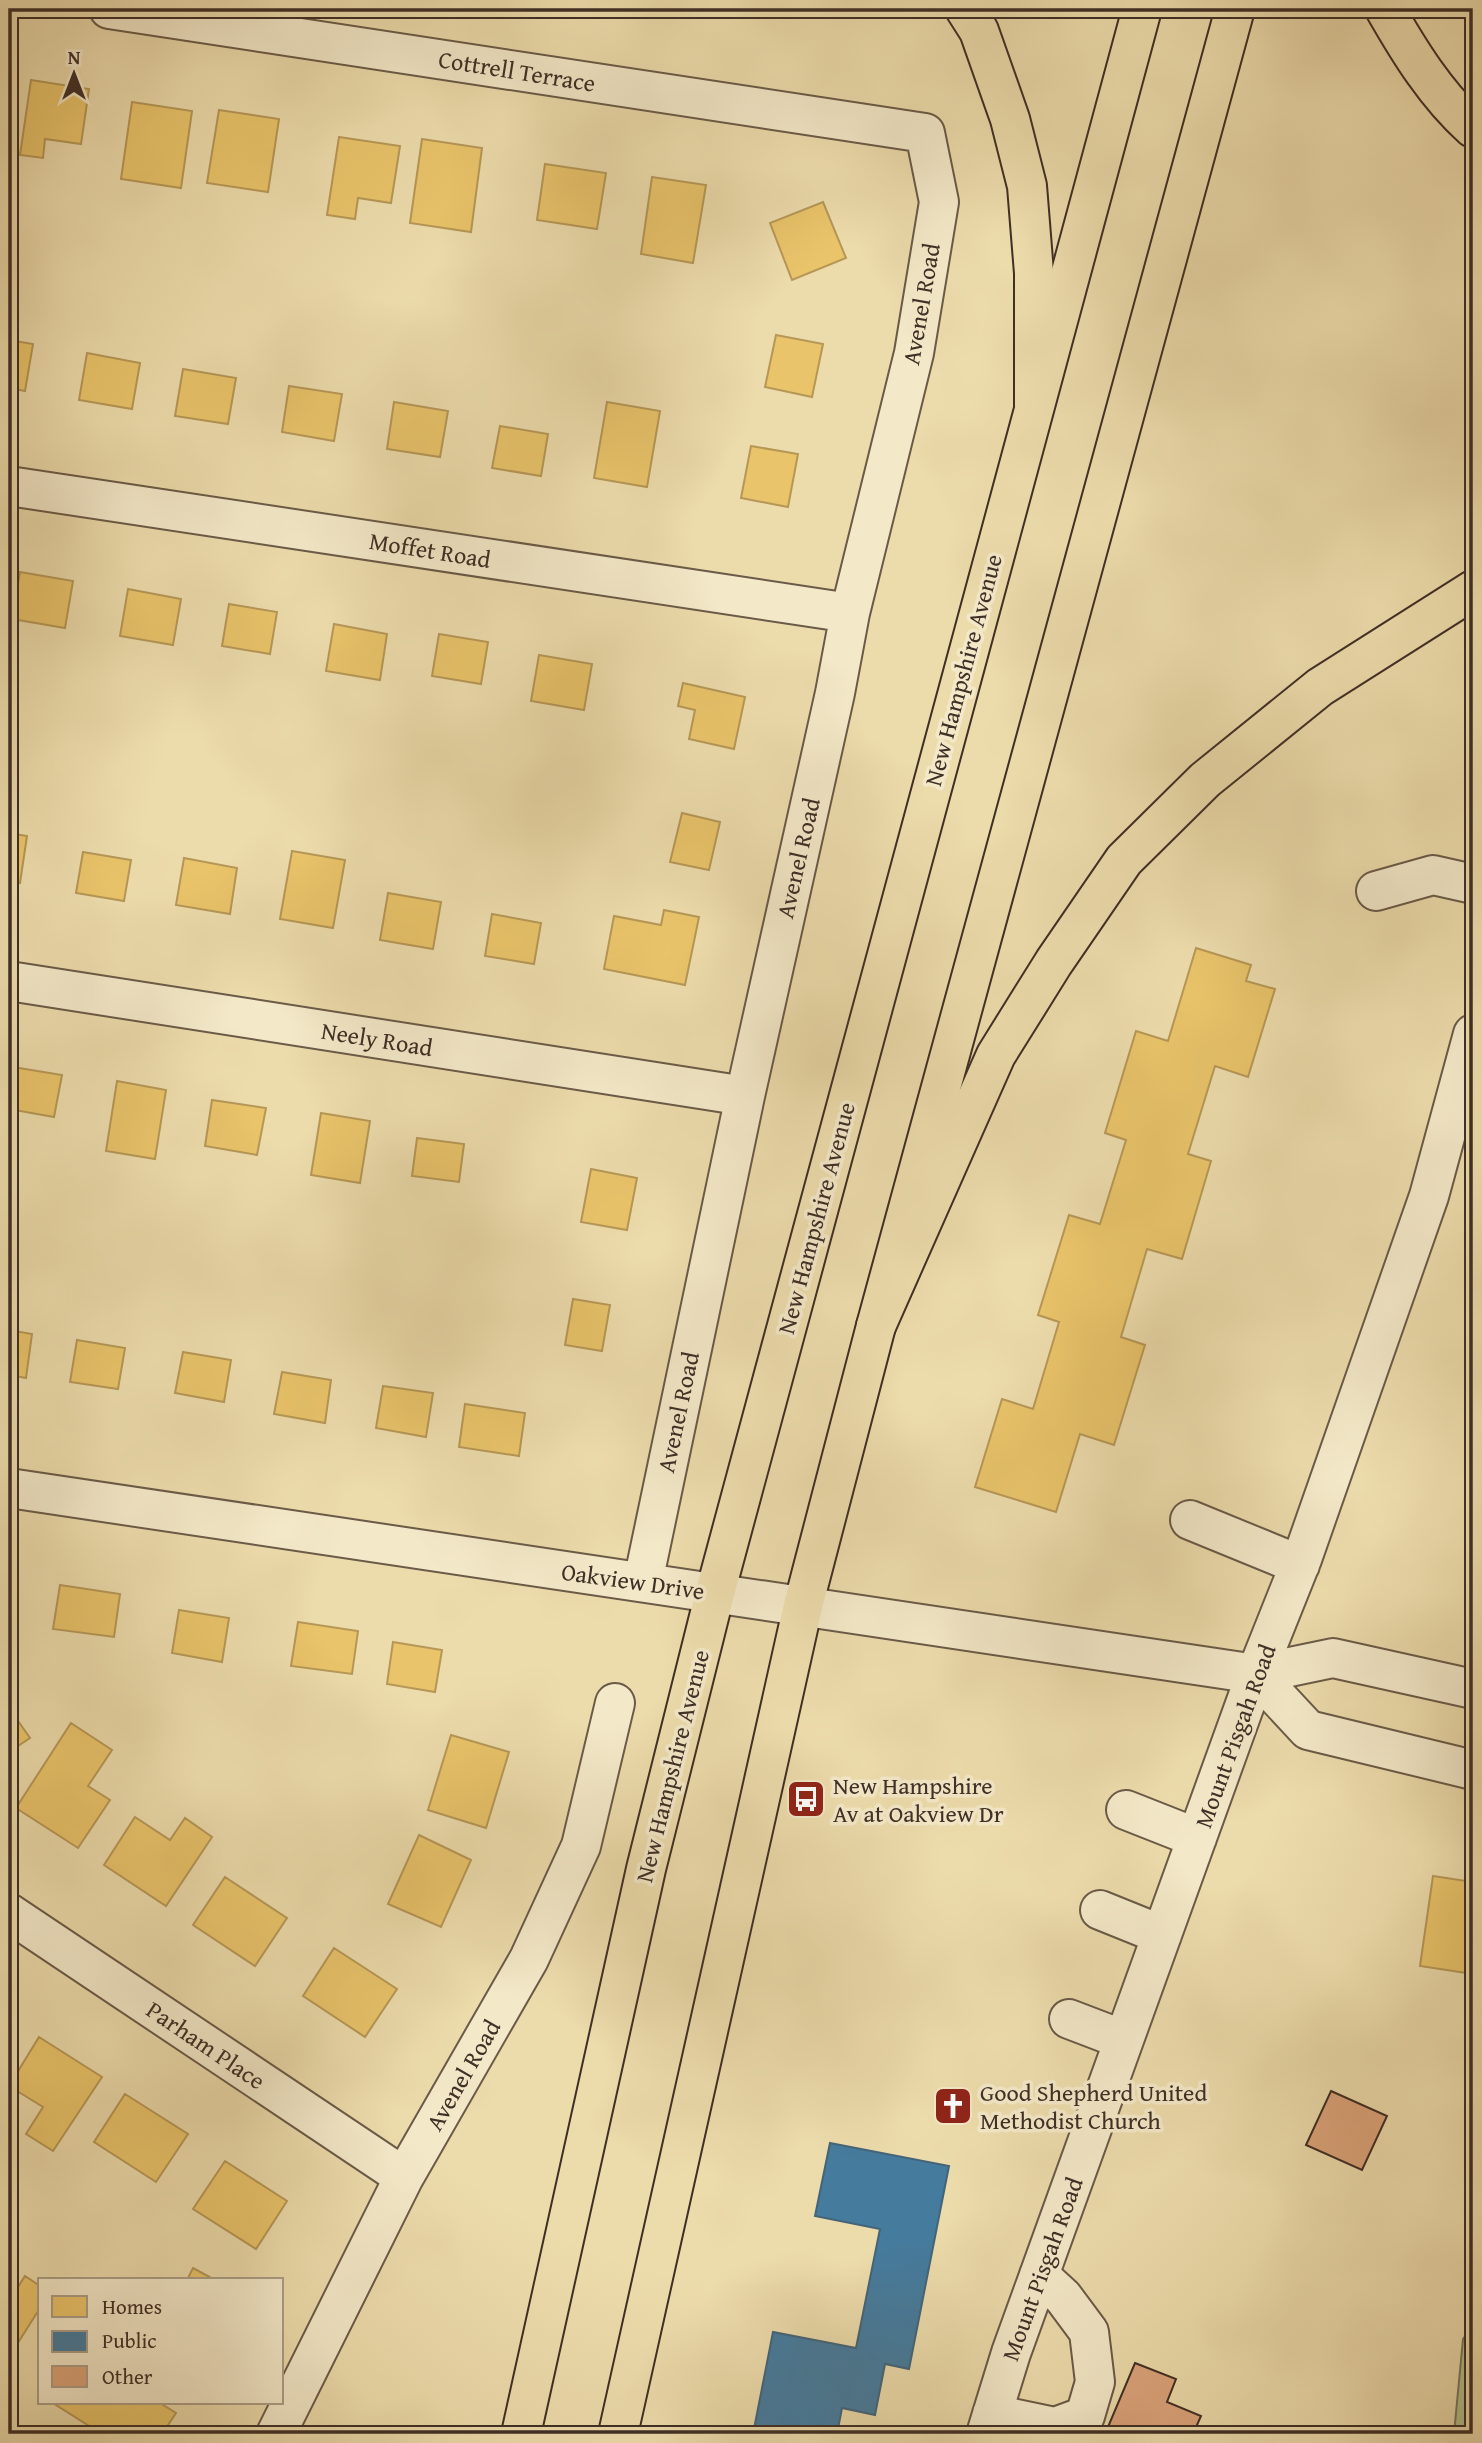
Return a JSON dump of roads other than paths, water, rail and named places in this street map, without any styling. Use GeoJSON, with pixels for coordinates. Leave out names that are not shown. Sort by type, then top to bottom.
{"type":"FeatureCollection","features":[{"type":"Feature","properties":{"kind":"main road"},"geometry":{"type":"LineString","coordinates":[[965,9],[979,31],[1010,120],[1027,186],[1034,273],[1034,405]]}},
{"type":"Feature","properties":{"kind":"main road","name":"New Hampshire Avenue"},"geometry":{"type":"LineString","coordinates":[[521,2434],[646,1869],[715,1593],[1142,9]]}},
{"type":"Feature","properties":{"kind":"main road"},"geometry":{"type":"LineString","coordinates":[[618,2434],[803,1606],[876,1326],[1235,9]]}},
{"type":"Feature","properties":{"kind":"main road"},"geometry":{"type":"LineString","coordinates":[[1385,9],[1410,53],[1459,116],[1473,128]]}},
{"type":"Feature","properties":{"kind":"main road"},"geometry":{"type":"LineString","coordinates":[[876,1326],[996,1055],[1054,962],[1124,860],[1205,780],[1320,687],[1473,590]]}},
{"type":"Feature","properties":{"kind":"street","name":"Cottrell Terrace"},"geometry":{"type":"LineString","coordinates":[[109,9],[925,133]]}},
{"type":"Feature","properties":{"kind":"street","name":"Avenel Road"},"geometry":{"type":"LineString","coordinates":[[643,1582],[850,613],[914,353],[939,202],[925,133]]}},
{"type":"Feature","properties":{"kind":"street","name":"Moffet Road"},"geometry":{"type":"LineString","coordinates":[[9,486],[850,613]]}},
{"type":"Feature","properties":{"kind":"street"},"geometry":{"type":"LineString","coordinates":[[1376,891],[1433,875],[1473,884]]}},
{"type":"Feature","properties":{"kind":"street","name":"Neely Road"},"geometry":{"type":"LineString","coordinates":[[9,981],[745,1096]]}},
{"type":"Feature","properties":{"kind":"street","name":"Mount Pisgah Road"},"geometry":{"type":"LineString","coordinates":[[989,2424],[1011,2353],[1256,1674],[1300,1565],[1429,1196],[1473,1034]]}},
{"type":"Feature","properties":{"kind":"street","name":"Oakview Drive"},"geometry":{"type":"LineString","coordinates":[[9,1488],[1256,1674]]}},
{"type":"Feature","properties":{"kind":"street"},"geometry":{"type":"LineString","coordinates":[[1190,1520],[1300,1565]]}},
{"type":"Feature","properties":{"kind":"street"},"geometry":{"type":"LineString","coordinates":[[1256,1674],[1333,1658],[1473,1689]]}},
{"type":"Feature","properties":{"kind":"street"},"geometry":{"type":"LineString","coordinates":[[1256,1674],[1308,1730],[1473,1770]]}},
{"type":"Feature","properties":{"kind":"street","name":"Avenel Road"},"geometry":{"type":"LineString","coordinates":[[276,2434],[404,2177],[529,1959],[581,1846],[615,1703]]}},
{"type":"Feature","properties":{"kind":"street"},"geometry":{"type":"LineString","coordinates":[[1126,1810],[1197,1839]]}},
{"type":"Feature","properties":{"kind":"street"},"geometry":{"type":"LineString","coordinates":[[1100,1910],[1162,1935]]}},
{"type":"Feature","properties":{"kind":"street","name":"Parham Place"},"geometry":{"type":"LineString","coordinates":[[9,1913],[404,2177]]}},
{"type":"Feature","properties":{"kind":"street"},"geometry":{"type":"LineString","coordinates":[[1069,2019],[1124,2040]]}},
{"type":"Feature","properties":{"kind":"street"},"geometry":{"type":"LineString","coordinates":[[989,2424],[1055,2427],[1085,2416],[1096,2382],[1089,2332],[1063,2297],[1039,2275]]}},
{"type":"Feature","properties":{"kind":"place","name":"New Hampshire Av at Oakview Dr"},"geometry":{"type":"Point","coordinates":[806,1799]}},
{"type":"Feature","properties":{"kind":"place","name":"Good Shepherd United Methodist Church"},"geometry":{"type":"Point","coordinates":[953,2106]}}]}
